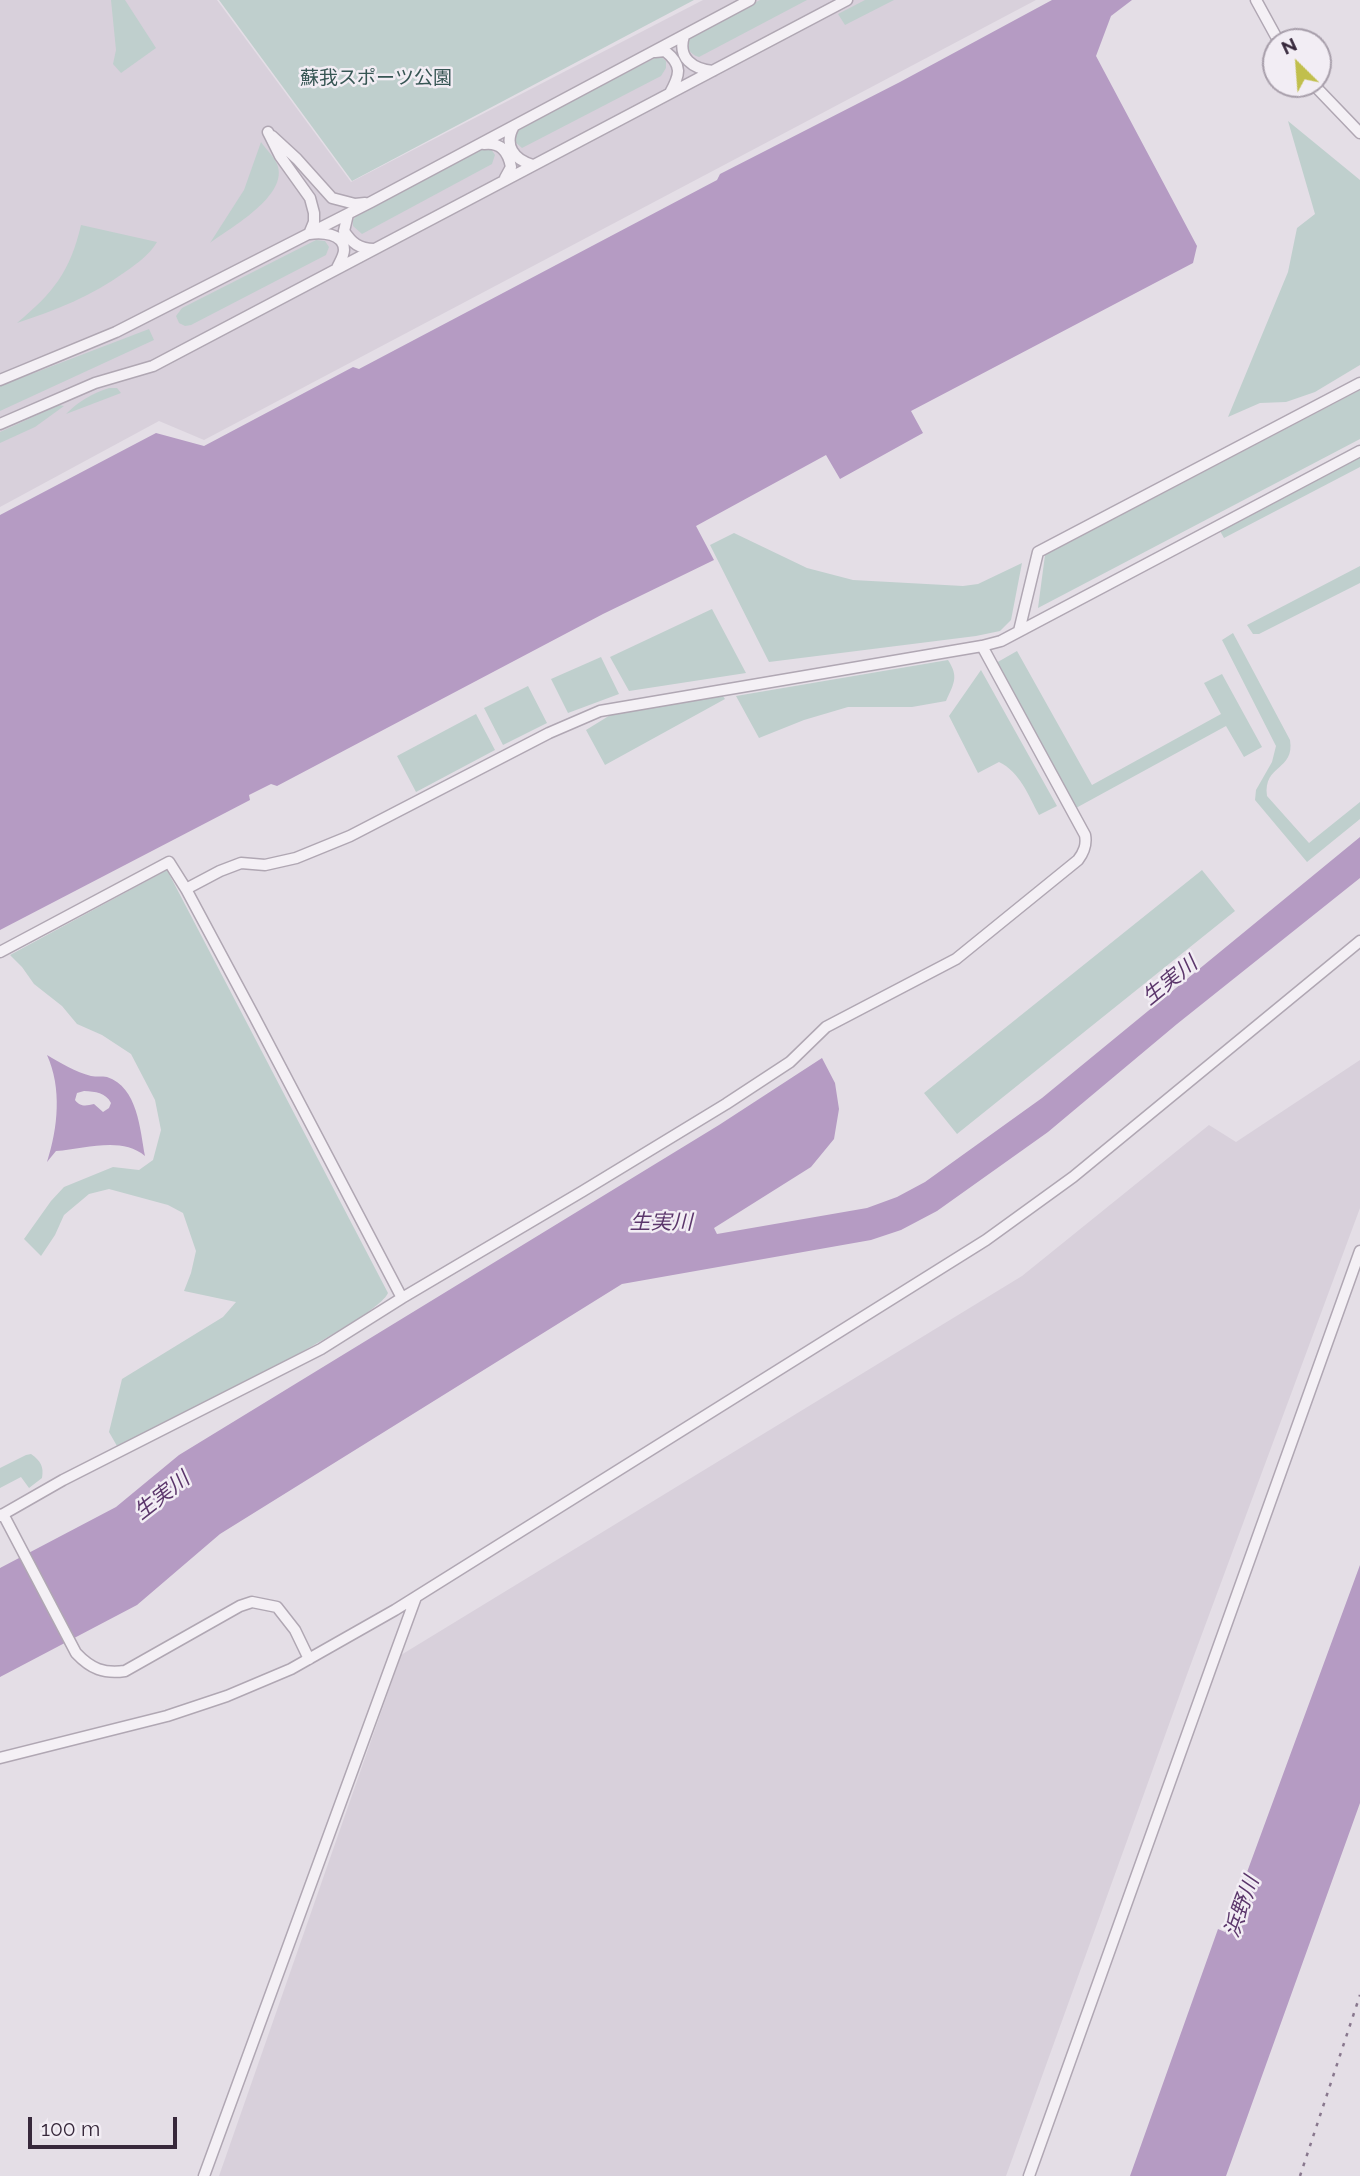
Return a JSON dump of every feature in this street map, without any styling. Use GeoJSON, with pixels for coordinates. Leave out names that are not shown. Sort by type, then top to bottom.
{"type":"FeatureCollection","features":[{"type":"Feature","properties":{"kind":"street"},"geometry":{"type":"LineString","coordinates":[[0,380],[116,332],[371,202],[751,0]]}},
{"type":"Feature","properties":{"kind":"street"},"geometry":{"type":"LineString","coordinates":[[0,424],[95,383],[153,366],[847,0]]}},
{"type":"Feature","properties":{"kind":"street"},"geometry":{"type":"LineString","coordinates":[[1256,0],[1271,28]]}},
{"type":"Feature","properties":{"kind":"street"},"geometry":{"type":"LineString","coordinates":[[684,36],[682,52],[687,59],[693,66],[713,71]]}},
{"type":"Feature","properties":{"kind":"street"},"geometry":{"type":"LineString","coordinates":[[655,52],[665,51],[676,60],[679,75],[670,93]]}},
{"type":"Feature","properties":{"kind":"street"},"geometry":{"type":"LineString","coordinates":[[1327,98],[1360,132]]}},
{"type":"Feature","properties":{"kind":"street"},"geometry":{"type":"LineString","coordinates":[[514,126],[509,134],[512,152],[523,162],[533,164]]}},
{"type":"Feature","properties":{"kind":"street"},"geometry":{"type":"LineString","coordinates":[[309,234],[314,222],[310,198],[280,156],[268,132],[332,198],[355,204],[371,202]]}},
{"type":"Feature","properties":{"kind":"street"},"geometry":{"type":"LineString","coordinates":[[481,144],[493,143],[501,146],[509,159],[511,167],[502,181]]}},
{"type":"Feature","properties":{"kind":"street"},"geometry":{"type":"LineString","coordinates":[[348,214],[344,231],[349,239],[355,246],[374,249]]}},
{"type":"Feature","properties":{"kind":"street"},"geometry":{"type":"LineString","coordinates":[[309,234],[328,234],[341,242],[344,250],[337,268]]}},
{"type":"Feature","properties":{"kind":"street"},"geometry":{"type":"LineString","coordinates":[[1019,631],[1038,552],[1360,383]]}},
{"type":"Feature","properties":{"kind":"street"},"geometry":{"type":"LineString","coordinates":[[186,889],[241,863],[265,864],[296,858],[350,836],[537,739],[600,711],[982,646],[1001,640],[1360,451]]}},
{"type":"Feature","properties":{"kind":"street"},"geometry":{"type":"LineString","coordinates":[[309,1659],[295,1630],[277,1607],[252,1602],[240,1606],[139,1665],[125,1671],[109,1673],[96,1669],[84,1662],[71,1644],[2,1515],[63,1480],[321,1349],[726,1104],[790,1062],[825,1027],[956,959],[1078,860],[1083,853],[1085,835],[982,646]]}},
{"type":"Feature","properties":{"kind":"street"},"geometry":{"type":"LineString","coordinates":[[0,952],[169,862],[186,889],[402,1298]]}},
{"type":"Feature","properties":{"kind":"street"},"geometry":{"type":"LineString","coordinates":[[0,1758],[167,1716],[227,1696],[291,1669],[416,1596],[986,1240],[1073,1177],[1360,941]]}},
{"type":"Feature","properties":{"kind":"street"},"geometry":{"type":"LineString","coordinates":[[1029,2176],[1360,1251]]}},
{"type":"Feature","properties":{"kind":"street"},"geometry":{"type":"LineString","coordinates":[[204,2176],[416,1596]]}},
{"type":"Feature","properties":{"kind":"shaded area"},"geometry":{"type":"Polygon","coordinates":[[[0,0],[217,0],[351,182],[703,0],[1036,0],[204,440],[159,421],[0,507],[0,0]]]}},
{"type":"Feature","properties":{"kind":"shaded area"},"geometry":{"type":"Polygon","coordinates":[[[1360,1060],[1360,1208],[1189,1669],[1006,2176],[219,2176],[401,1655],[1022,1276],[1209,1125],[1236,1142],[1360,1060]]]}},
{"type":"Feature","properties":{"kind":"green space"},"geometry":{"type":"Polygon","coordinates":[[[111,0],[125,0],[156,48],[121,73],[113,64],[116,50],[111,0]]]}},
{"type":"Feature","properties":{"kind":"green space","name":"蘇我スポーツ公園"},"geometry":{"type":"Polygon","coordinates":[[[219,0],[694,0],[352,181],[219,0]]]}},
{"type":"Feature","properties":{"kind":"green space"},"geometry":{"type":"Polygon","coordinates":[[[760,0],[807,0],[699,57],[690,52],[688,46],[691,36],[760,0]]]}},
{"type":"Feature","properties":{"kind":"green space"},"geometry":{"type":"Polygon","coordinates":[[[865,0],[894,0],[845,25],[838,14],[865,0]]]}},
{"type":"Feature","properties":{"kind":"green space"},"geometry":{"type":"Polygon","coordinates":[[[661,57],[666,61],[666,68],[661,76],[522,148],[514,141],[514,134],[520,128],[661,57]]]}},
{"type":"Feature","properties":{"kind":"green space"},"geometry":{"type":"Polygon","coordinates":[[[1288,121],[1360,180],[1360,365],[1315,392],[1286,402],[1260,403],[1228,417],[1288,272],[1297,228],[1315,214],[1288,121]]]}},
{"type":"Feature","properties":{"kind":"green space"},"geometry":{"type":"Polygon","coordinates":[[[261,142],[277,164],[279,176],[275,187],[256,210],[210,243],[244,190],[261,142]]]}},
{"type":"Feature","properties":{"kind":"green space"},"geometry":{"type":"Polygon","coordinates":[[[485,147],[491,149],[495,155],[492,164],[362,234],[353,226],[353,220],[358,214],[485,147]]]}},
{"type":"Feature","properties":{"kind":"green space"},"geometry":{"type":"Polygon","coordinates":[[[81,225],[157,242],[139,262],[100,288],[17,323],[41,302],[58,280],[71,256],[81,225]]]}},
{"type":"Feature","properties":{"kind":"green space"},"geometry":{"type":"Polygon","coordinates":[[[316,240],[325,241],[329,247],[326,255],[191,325],[179,323],[176,316],[182,308],[316,240]]]}},
{"type":"Feature","properties":{"kind":"green space"},"geometry":{"type":"Polygon","coordinates":[[[149,329],[154,340],[0,411],[0,386],[149,329]]]}},
{"type":"Feature","properties":{"kind":"green space"},"geometry":{"type":"Polygon","coordinates":[[[109,388],[117,388],[121,393],[66,414],[86,398],[109,388]]]}},
{"type":"Feature","properties":{"kind":"green space"},"geometry":{"type":"Polygon","coordinates":[[[1360,390],[1360,439],[1038,608],[1045,555],[1360,390]]]}},
{"type":"Feature","properties":{"kind":"green space"},"geometry":{"type":"Polygon","coordinates":[[[59,405],[64,406],[35,427],[0,443],[0,432],[59,405]]]}},
{"type":"Feature","properties":{"kind":"green space"},"geometry":{"type":"Polygon","coordinates":[[[1360,457],[1360,467],[1224,538],[1220,531],[1360,457]]]}},
{"type":"Feature","properties":{"kind":"green space"},"geometry":{"type":"Polygon","coordinates":[[[734,533],[807,568],[853,580],[963,586],[978,584],[1022,563],[1011,620],[1000,631],[976,636],[769,662],[710,545],[734,533]]]}},
{"type":"Feature","properties":{"kind":"green space"},"geometry":{"type":"Polygon","coordinates":[[[1360,566],[1360,583],[1259,634],[1253,634],[1247,625],[1360,566]]]}},
{"type":"Feature","properties":{"kind":"green space"},"geometry":{"type":"Polygon","coordinates":[[[712,609],[746,673],[629,691],[610,657],[712,609]]]}},
{"type":"Feature","properties":{"kind":"green space"},"geometry":{"type":"Polygon","coordinates":[[[1233,633],[1290,740],[1288,757],[1270,778],[1267,796],[1309,843],[1360,802],[1360,819],[1307,862],[1255,800],[1256,790],[1272,762],[1276,746],[1222,640],[1233,633]]]}},
{"type":"Feature","properties":{"kind":"green space"},"geometry":{"type":"Polygon","coordinates":[[[1017,651],[1092,785],[1221,714],[1204,683],[1222,674],[1262,747],[1244,757],[1226,726],[1076,808],[996,663],[1017,651]]]}},
{"type":"Feature","properties":{"kind":"green space"},"geometry":{"type":"Polygon","coordinates":[[[601,657],[619,694],[568,713],[551,679],[601,657]]]}},
{"type":"Feature","properties":{"kind":"green space"},"geometry":{"type":"Polygon","coordinates":[[[948,660],[954,680],[946,701],[912,707],[848,707],[804,720],[759,738],[736,696],[948,660]]]}},
{"type":"Feature","properties":{"kind":"green space"},"geometry":{"type":"Polygon","coordinates":[[[981,670],[1057,806],[1039,815],[1023,785],[1006,766],[999,762],[978,773],[949,716],[981,670]]]}},
{"type":"Feature","properties":{"kind":"green space"},"geometry":{"type":"Polygon","coordinates":[[[528,686],[547,723],[503,745],[484,708],[528,686]]]}},
{"type":"Feature","properties":{"kind":"green space"},"geometry":{"type":"Polygon","coordinates":[[[720,692],[725,699],[605,765],[586,730],[612,714],[720,692]]]}},
{"type":"Feature","properties":{"kind":"green space"},"geometry":{"type":"Polygon","coordinates":[[[476,714],[495,750],[416,792],[397,756],[476,714]]]}},
{"type":"Feature","properties":{"kind":"green space"},"geometry":{"type":"Polygon","coordinates":[[[167,870],[388,1293],[375,1307],[347,1326],[117,1446],[109,1432],[122,1379],[223,1317],[236,1302],[184,1291],[196,1251],[183,1213],[168,1205],[109,1189],[89,1194],[64,1215],[41,1256],[24,1239],[64,1187],[113,1167],[139,1170],[153,1160],[161,1130],[155,1100],[131,1054],[102,1035],[77,1024],[62,1006],[34,984],[10,955],[167,870]]]}},
{"type":"Feature","properties":{"kind":"green space"},"geometry":{"type":"Polygon","coordinates":[[[1202,870],[1235,911],[957,1134],[924,1093],[1202,870]]]}},
{"type":"Feature","properties":{"kind":"green space"},"geometry":{"type":"Polygon","coordinates":[[[31,1454],[41,1464],[42,1478],[29,1488],[21,1477],[0,1488],[0,1468],[31,1454]]]}},
{"type":"Feature","properties":{"kind":"water"},"geometry":{"type":"Polygon","coordinates":[[[1052,0],[1132,0],[1111,16],[1096,56],[1197,246],[1193,263],[911,411],[923,433],[840,479],[826,455],[696,526],[714,560],[603,614],[277,786],[271,784],[249,795],[250,800],[0,930],[0,515],[156,433],[204,446],[353,367],[359,369],[717,180],[720,174],[1052,0]]]}},
{"type":"Feature","properties":{"kind":"water","name":"生実川"},"geometry":{"type":"Polygon","coordinates":[[[1360,837],[1360,878],[1177,1024],[1048,1132],[937,1211],[901,1230],[871,1240],[622,1284],[220,1534],[137,1605],[0,1677],[0,1568],[116,1507],[179,1455],[719,1125],[822,1058],[835,1083],[839,1109],[834,1139],[811,1167],[714,1228],[717,1234],[867,1208],[897,1197],[925,1182],[1042,1098],[1360,837]]]}},
{"type":"Feature","properties":{"kind":"water"},"geometry":{"type":"Polygon","coordinates":[[[47,1055],[80,1072],[107,1077],[117,1082],[125,1090],[136,1110],[145,1156],[125,1146],[103,1145],[56,1151],[47,1162],[54,1136],[57,1108],[52,1068],[47,1055]],[[77,1093],[75,1100],[79,1104],[94,1104],[103,1112],[109,1108],[111,1103],[106,1097],[100,1093],[77,1093]]]}},
{"type":"Feature","properties":{"kind":"water","name":"浜野川"},"geometry":{"type":"Polygon","coordinates":[[[1360,1565],[1360,1803],[1226,2176],[1130,2176],[1218,1929],[1225,1932],[1360,1565]]]}},
{"type":"Feature","properties":{"kind":"railway"},"geometry":{"type":"LineString","coordinates":[[1300,2176],[1360,1995]]}}]}
